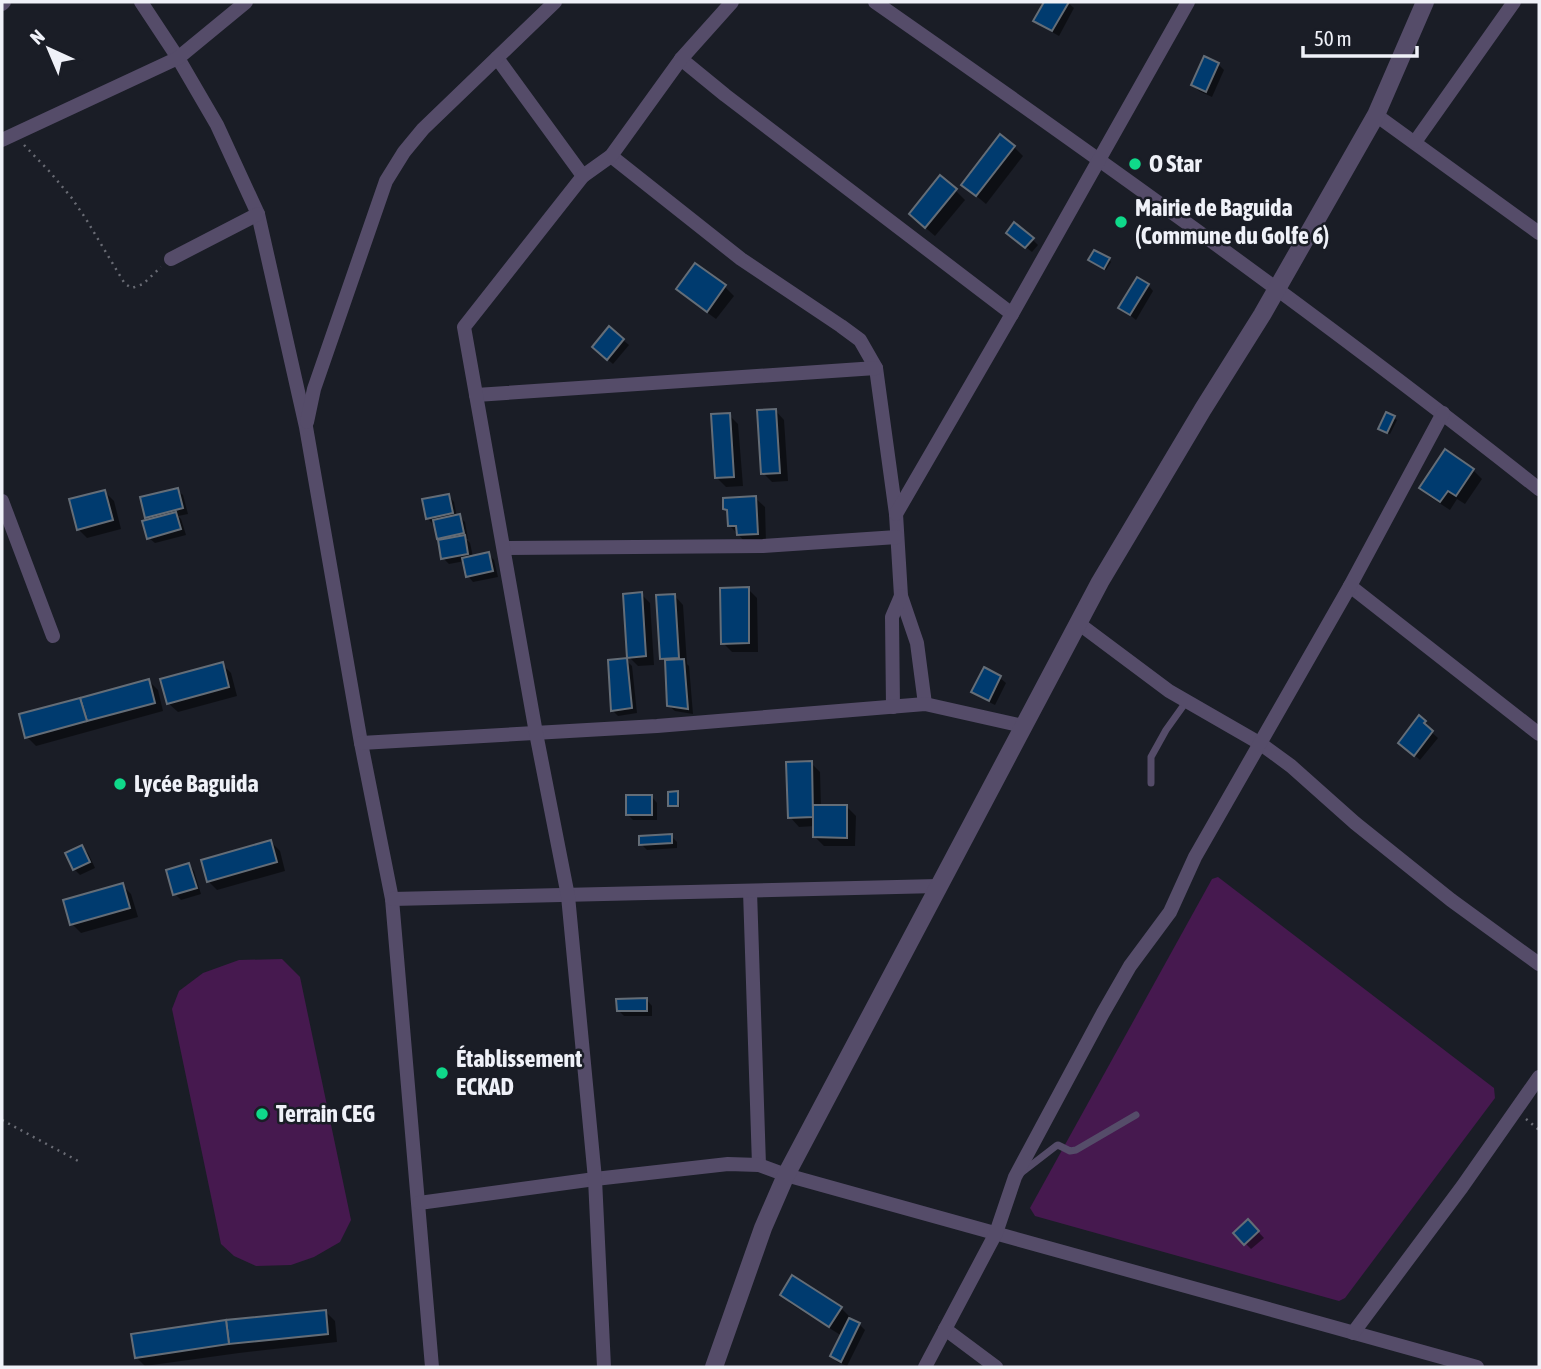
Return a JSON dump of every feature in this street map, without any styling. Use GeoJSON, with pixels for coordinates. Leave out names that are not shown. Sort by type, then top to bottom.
{"type":"FeatureCollection","features":[{"type":"Feature","properties":{"kind":"street"},"geometry":{"type":"LineString","coordinates":[[141,2],[217,125],[258,214],[306,427],[361,743],[392,900],[432,1367]]}},
{"type":"Feature","properties":{"kind":"street"},"geometry":{"type":"LineString","coordinates":[[8,137],[178,58],[246,2]]}},
{"type":"Feature","properties":{"kind":"street"},"geometry":{"type":"LineString","coordinates":[[306,427],[314,389],[386,181],[404,152],[424,129],[555,2]]}},
{"type":"Feature","properties":{"kind":"street"},"geometry":{"type":"LineString","coordinates":[[604,1367],[595,1179],[568,896],[536,733],[464,327],[583,176],[611,156],[681,59],[732,2]]}},
{"type":"Feature","properties":{"kind":"street"},"geometry":{"type":"LineString","coordinates":[[875,2],[1100,159],[1444,413],[1539,489]]}},
{"type":"Feature","properties":{"kind":"street"},"geometry":{"type":"LineString","coordinates":[[714,1367],[763,1228],[786,1175],[1078,622],[1203,409],[1277,290],[1376,115],[1425,2]]}},
{"type":"Feature","properties":{"kind":"street"},"geometry":{"type":"LineString","coordinates":[[1415,142],[1514,2]]}},
{"type":"Feature","properties":{"kind":"street"},"geometry":{"type":"LineString","coordinates":[[896,514],[1100,159],[1184,3]]}},
{"type":"Feature","properties":{"kind":"street"},"geometry":{"type":"LineString","coordinates":[[497,58],[583,176]]}},
{"type":"Feature","properties":{"kind":"street"},"geometry":{"type":"LineString","coordinates":[[681,59],[724,95],[1012,314]]}},
{"type":"Feature","properties":{"kind":"street"},"geometry":{"type":"LineString","coordinates":[[1376,115],[1539,233]]}},
{"type":"Feature","properties":{"kind":"street"},"geometry":{"type":"LineString","coordinates":[[611,156],[741,260],[860,340],[876,368],[896,514],[901,596],[917,643],[925,704]]}},
{"type":"Feature","properties":{"kind":"street"},"geometry":{"type":"LineString","coordinates":[[171,259],[258,214]]}},
{"type":"Feature","properties":{"kind":"street"},"geometry":{"type":"LineString","coordinates":[[476,394],[876,368]]}},
{"type":"Feature","properties":{"kind":"street"},"geometry":{"type":"LineString","coordinates":[[925,1367],[996,1233],[1015,1177],[1103,1013],[1130,967],[1170,912],[1195,857],[1350,586],[1444,413]]}},
{"type":"Feature","properties":{"kind":"street"},"geometry":{"type":"LineString","coordinates":[[2,501],[53,636]]}},
{"type":"Feature","properties":{"kind":"street"},"geometry":{"type":"LineString","coordinates":[[504,548],[763,546],[897,537]]}},
{"type":"Feature","properties":{"kind":"street"},"geometry":{"type":"LineString","coordinates":[[1350,586],[1539,734]]}},
{"type":"Feature","properties":{"kind":"street"},"geometry":{"type":"LineString","coordinates":[[893,707],[892,617],[901,596]]}},
{"type":"Feature","properties":{"kind":"street"},"geometry":{"type":"LineString","coordinates":[[1078,622],[1186,702],[1261,744],[1291,766],[1355,823],[1451,901],[1539,964]]}},
{"type":"Feature","properties":{"kind":"street"},"geometry":{"type":"LineString","coordinates":[[361,743],[657,726],[925,704],[1023,726]]}},
{"type":"Feature","properties":{"kind":"street"},"geometry":{"type":"LineString","coordinates":[[392,900],[938,886]]}},
{"type":"Feature","properties":{"kind":"street"},"geometry":{"type":"LineString","coordinates":[[750,891],[759,1166]]}},
{"type":"Feature","properties":{"kind":"street"},"geometry":{"type":"LineString","coordinates":[[1353,1333],[1462,1187],[1539,1077]]}},
{"type":"Feature","properties":{"kind":"street"},"geometry":{"type":"LineString","coordinates":[[419,1203],[728,1164],[759,1166],[1477,1367]]}},
{"type":"Feature","properties":{"kind":"street"},"geometry":{"type":"LineString","coordinates":[[945,1329],[996,1367]]}},
{"type":"Feature","properties":{"kind":"lane"},"geometry":{"type":"LineString","coordinates":[[1151,783],[1151,757],[1186,702]]}},
{"type":"Feature","properties":{"kind":"lane"},"geometry":{"type":"LineString","coordinates":[[1015,1177],[1056,1146],[1070,1151],[1076,1150],[1136,1115]]}},
{"type":"Feature","properties":{"kind":"path"},"geometry":{"type":"LineString","coordinates":[[8,137],[50,171],[71,197],[125,284],[132,288],[143,284],[171,259]]}},
{"type":"Feature","properties":{"kind":"path"},"geometry":{"type":"LineString","coordinates":[[2,1120],[80,1162]]}},
{"type":"Feature","properties":{"kind":"shaded area"},"geometry":{"type":"Polygon","coordinates":[[[1218,877],[1494,1088],[1495,1098],[1345,1298],[1339,1301],[1035,1216],[1030,1208],[1212,879],[1218,877]]]}},
{"type":"Feature","properties":{"kind":"shaded area","name":"Terrain CEG"},"geometry":{"type":"Polygon","coordinates":[[[282,959],[300,977],[351,1220],[340,1242],[314,1257],[291,1265],[256,1266],[234,1256],[221,1244],[172,1009],[179,991],[203,973],[239,960],[282,959]]]}},
{"type":"Feature","properties":{"kind":"building"},"geometry":{"type":"Polygon","coordinates":[[[1044,2],[1069,2],[1052,31],[1033,21],[1044,2]]]}},
{"type":"Feature","properties":{"kind":"building"},"geometry":{"type":"Polygon","coordinates":[[[1204,56],[1219,63],[1206,92],[1191,85],[1204,56]]]}},
{"type":"Feature","properties":{"kind":"building"},"geometry":{"type":"Polygon","coordinates":[[[1000,134],[1015,146],[976,196],[961,185],[1000,134]]]}},
{"type":"Feature","properties":{"kind":"building"},"geometry":{"type":"Polygon","coordinates":[[[940,175],[957,189],[925,228],[909,214],[940,175]]]}},
{"type":"Feature","properties":{"kind":"building"},"geometry":{"type":"Polygon","coordinates":[[[1014,222],[1034,238],[1025,248],[1006,233],[1014,222]]]}},
{"type":"Feature","properties":{"kind":"building"},"geometry":{"type":"Polygon","coordinates":[[[1094,250],[1110,258],[1104,269],[1088,260],[1094,250]]]}},
{"type":"Feature","properties":{"kind":"building"},"geometry":{"type":"Polygon","coordinates":[[[695,263],[726,285],[707,312],[676,289],[695,263]]]}},
{"type":"Feature","properties":{"kind":"building"},"geometry":{"type":"Polygon","coordinates":[[[1137,277],[1149,284],[1130,315],[1118,308],[1137,277]]]}},
{"type":"Feature","properties":{"kind":"building"},"geometry":{"type":"Polygon","coordinates":[[[609,326],[624,339],[607,360],[592,347],[609,326]]]}},
{"type":"Feature","properties":{"kind":"building"},"geometry":{"type":"Polygon","coordinates":[[[776,409],[780,473],[761,474],[757,410],[776,409]]]}},
{"type":"Feature","properties":{"kind":"building"},"geometry":{"type":"Polygon","coordinates":[[[1386,412],[1395,416],[1387,433],[1378,429],[1386,412]]]}},
{"type":"Feature","properties":{"kind":"building"},"geometry":{"type":"Polygon","coordinates":[[[730,413],[734,477],[715,478],[711,414],[730,413]]]}},
{"type":"Feature","properties":{"kind":"building"},"geometry":{"type":"Polygon","coordinates":[[[1445,449],[1474,469],[1456,496],[1448,491],[1440,502],[1419,488],[1445,449]]]}},
{"type":"Feature","properties":{"kind":"building"},"geometry":{"type":"Polygon","coordinates":[[[178,488],[183,508],[145,518],[140,497],[178,488]]]}},
{"type":"Feature","properties":{"kind":"building"},"geometry":{"type":"Polygon","coordinates":[[[105,490],[113,520],[77,530],[69,499],[105,490]]]}},
{"type":"Feature","properties":{"kind":"building"},"geometry":{"type":"Polygon","coordinates":[[[449,494],[453,513],[426,519],[422,499],[449,494]]]}},
{"type":"Feature","properties":{"kind":"building"},"geometry":{"type":"Polygon","coordinates":[[[756,496],[758,534],[737,535],[736,526],[728,526],[723,498],[756,496]]]}},
{"type":"Feature","properties":{"kind":"building"},"geometry":{"type":"Polygon","coordinates":[[[176,512],[181,529],[147,539],[142,521],[176,512]]]}},
{"type":"Feature","properties":{"kind":"building"},"geometry":{"type":"Polygon","coordinates":[[[460,514],[464,533],[437,539],[433,520],[460,514]]]}},
{"type":"Feature","properties":{"kind":"building"},"geometry":{"type":"Polygon","coordinates":[[[465,535],[468,554],[441,559],[438,540],[465,535]]]}},
{"type":"Feature","properties":{"kind":"building"},"geometry":{"type":"Polygon","coordinates":[[[489,552],[493,571],[466,577],[462,558],[489,552]]]}},
{"type":"Feature","properties":{"kind":"building"},"geometry":{"type":"Polygon","coordinates":[[[749,587],[749,643],[721,644],[720,588],[749,587]]]}},
{"type":"Feature","properties":{"kind":"building"},"geometry":{"type":"Polygon","coordinates":[[[642,592],[646,656],[627,658],[623,594],[642,592]]]}},
{"type":"Feature","properties":{"kind":"building"},"geometry":{"type":"Polygon","coordinates":[[[675,594],[679,658],[660,659],[656,595],[675,594]]]}},
{"type":"Feature","properties":{"kind":"building"},"geometry":{"type":"Polygon","coordinates":[[[627,658],[632,708],[611,711],[608,660],[627,658]]]}},
{"type":"Feature","properties":{"kind":"building"},"geometry":{"type":"Polygon","coordinates":[[[684,659],[688,709],[667,706],[665,660],[684,659]]]}},
{"type":"Feature","properties":{"kind":"building"},"geometry":{"type":"Polygon","coordinates":[[[223,662],[229,687],[167,704],[160,679],[223,662]]]}},
{"type":"Feature","properties":{"kind":"building"},"geometry":{"type":"Polygon","coordinates":[[[984,667],[1001,676],[989,701],[971,692],[984,667]]]}},
{"type":"Feature","properties":{"kind":"building"},"geometry":{"type":"Polygon","coordinates":[[[149,679],[155,703],[87,721],[80,698],[149,679]]]}},
{"type":"Feature","properties":{"kind":"building"},"geometry":{"type":"Polygon","coordinates":[[[80,698],[87,721],[25,738],[19,714],[80,698]]]}},
{"type":"Feature","properties":{"kind":"building"},"geometry":{"type":"Polygon","coordinates":[[[1419,715],[1433,731],[1414,756],[1398,743],[1419,715]]]}},
{"type":"Feature","properties":{"kind":"building"},"geometry":{"type":"Polygon","coordinates":[[[812,761],[813,817],[788,818],[786,762],[812,761]]]}},
{"type":"Feature","properties":{"kind":"building"},"geometry":{"type":"Polygon","coordinates":[[[678,791],[678,806],[668,806],[668,792],[678,791]]]}},
{"type":"Feature","properties":{"kind":"building"},"geometry":{"type":"Polygon","coordinates":[[[626,795],[652,795],[652,815],[626,815],[626,795]]]}},
{"type":"Feature","properties":{"kind":"building"},"geometry":{"type":"Polygon","coordinates":[[[813,805],[847,805],[847,838],[813,837],[813,805]]]}},
{"type":"Feature","properties":{"kind":"building"},"geometry":{"type":"Polygon","coordinates":[[[672,834],[672,843],[639,845],[639,836],[672,834]]]}},
{"type":"Feature","properties":{"kind":"building"},"geometry":{"type":"Polygon","coordinates":[[[271,840],[277,862],[207,882],[201,860],[271,840]]]}},
{"type":"Feature","properties":{"kind":"building"},"geometry":{"type":"Polygon","coordinates":[[[82,845],[90,862],[73,870],[65,853],[82,845]]]}},
{"type":"Feature","properties":{"kind":"building"},"geometry":{"type":"Polygon","coordinates":[[[189,863],[197,888],[173,895],[166,870],[189,863]]]}},
{"type":"Feature","properties":{"kind":"building"},"geometry":{"type":"Polygon","coordinates":[[[123,883],[130,908],[70,925],[63,900],[123,883]]]}},
{"type":"Feature","properties":{"kind":"building"},"geometry":{"type":"Polygon","coordinates":[[[647,998],[647,1011],[617,1011],[616,999],[647,998]]]}},
{"type":"Feature","properties":{"kind":"building"},"geometry":{"type":"Polygon","coordinates":[[[1248,1219],[1259,1231],[1244,1245],[1233,1233],[1248,1219]]]}},
{"type":"Feature","properties":{"kind":"building"},"geometry":{"type":"Polygon","coordinates":[[[792,1275],[842,1307],[829,1327],[780,1295],[792,1275]]]}},
{"type":"Feature","properties":{"kind":"building"},"geometry":{"type":"Polygon","coordinates":[[[326,1310],[328,1334],[229,1344],[226,1320],[326,1310]]]}},
{"type":"Feature","properties":{"kind":"building"},"geometry":{"type":"Polygon","coordinates":[[[849,1318],[860,1323],[841,1362],[830,1356],[849,1318]]]}},
{"type":"Feature","properties":{"kind":"building"},"geometry":{"type":"Polygon","coordinates":[[[226,1320],[229,1344],[135,1358],[131,1334],[226,1320]]]}},
{"type":"Feature","properties":{"kind":"place","name":"O Star"},"geometry":{"type":"Point","coordinates":[1135,164]}},
{"type":"Feature","properties":{"kind":"place","name":"Mairie de Baguida (Commune du Golfe 6)"},"geometry":{"type":"Point","coordinates":[1121,222]}},
{"type":"Feature","properties":{"kind":"place","name":"Lycée Baguida"},"geometry":{"type":"Point","coordinates":[120,784]}},
{"type":"Feature","properties":{"kind":"place","name":"Établissement ECKAD"},"geometry":{"type":"Point","coordinates":[442,1073]}},
{"type":"Feature","properties":{"kind":"place","name":"Terrain CEG"},"geometry":{"type":"Point","coordinates":[262,1114]}}]}
